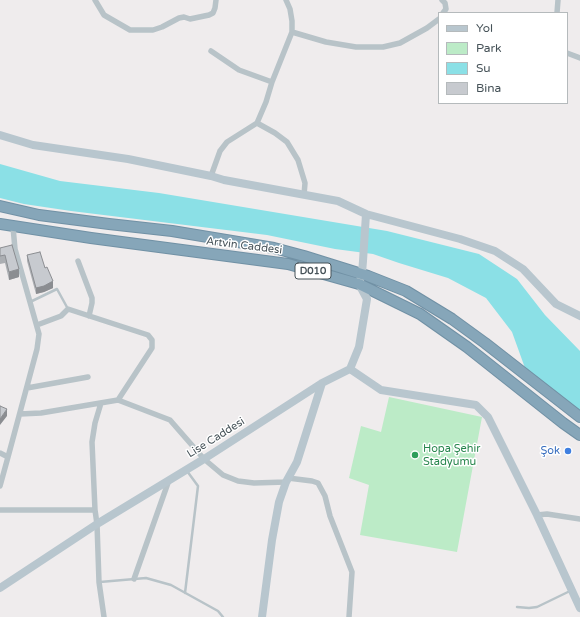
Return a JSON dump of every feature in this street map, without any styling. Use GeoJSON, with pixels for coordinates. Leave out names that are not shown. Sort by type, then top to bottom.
{"type":"FeatureCollection","features":[{"type":"Feature","properties":{"kind":"highway","name":"Artvin Caddesi"},"geometry":{"type":"LineString","coordinates":[[0,206],[39,215],[172,231],[274,248],[362,274],[406,292],[452,320],[486,343],[580,417]]}},
{"type":"Feature","properties":{"kind":"highway","name":"Artvin Caddesi"},"geometry":{"type":"LineString","coordinates":[[0,224],[91,238],[288,264],[359,284],[420,314],[467,347],[580,435]]}},
{"type":"Feature","properties":{"kind":"street"},"geometry":{"type":"LineString","coordinates":[[95,0],[104,15],[130,30],[153,30],[179,18],[184,17],[190,20],[209,16],[213,13],[216,0]]}},
{"type":"Feature","properties":{"kind":"street"},"geometry":{"type":"LineString","coordinates":[[212,176],[220,151],[227,142],[257,123],[266,102],[272,82],[292,32],[292,21],[286,0]]}},
{"type":"Feature","properties":{"kind":"street"},"geometry":{"type":"LineString","coordinates":[[442,0],[445,3],[446,9],[444,12]]}},
{"type":"Feature","properties":{"kind":"street"},"geometry":{"type":"LineString","coordinates":[[557,12],[558,0]]}},
{"type":"Feature","properties":{"kind":"street"},"geometry":{"type":"LineString","coordinates":[[292,32],[326,42],[356,46],[383,47],[400,42],[427,28],[438,20]]}},
{"type":"Feature","properties":{"kind":"street"},"geometry":{"type":"LineString","coordinates":[[211,51],[239,70],[272,82]]}},
{"type":"Feature","properties":{"kind":"street"},"geometry":{"type":"LineString","coordinates":[[568,53],[580,58]]}},
{"type":"Feature","properties":{"kind":"street"},"geometry":{"type":"LineString","coordinates":[[257,123],[287,142],[298,160],[305,183],[304,195]]}},
{"type":"Feature","properties":{"kind":"street"},"geometry":{"type":"LineString","coordinates":[[0,135],[33,145],[128,159],[212,176],[224,180],[338,201],[366,214],[495,251],[523,269],[556,304],[580,316]]}},
{"type":"Feature","properties":{"kind":"street"},"geometry":{"type":"LineString","coordinates":[[366,214],[362,274],[359,284],[367,299],[359,347],[350,368],[381,390],[476,405],[488,417],[537,515],[580,608]]}},
{"type":"Feature","properties":{"kind":"street"},"geometry":{"type":"LineString","coordinates":[[0,486],[27,388],[37,349],[39,334],[15,249],[13,227]]}},
{"type":"Feature","properties":{"kind":"street"},"geometry":{"type":"LineString","coordinates":[[78,261],[92,298],[89,316]]}},
{"type":"Feature","properties":{"kind":"street"},"geometry":{"type":"LineString","coordinates":[[37,325],[61,316],[68,310],[148,335],[152,340],[152,348],[118,400]]}},
{"type":"Feature","properties":{"kind":"street","name":"Lise Caddesi"},"geometry":{"type":"LineString","coordinates":[[0,588],[97,524],[204,459],[322,383],[350,368]]}},
{"type":"Feature","properties":{"kind":"street"},"geometry":{"type":"LineString","coordinates":[[27,388],[88,377]]}},
{"type":"Feature","properties":{"kind":"street"},"geometry":{"type":"LineString","coordinates":[[262,617],[272,540],[279,502],[287,480],[297,462],[322,383]]}},
{"type":"Feature","properties":{"kind":"street"},"geometry":{"type":"LineString","coordinates":[[20,414],[42,413],[118,400],[170,420],[204,459],[222,476],[238,481],[254,483],[287,480],[312,480],[318,483],[325,496],[330,516],[352,572],[349,617]]}},
{"type":"Feature","properties":{"kind":"street"},"geometry":{"type":"LineString","coordinates":[[101,403],[95,423],[92,442],[99,582],[104,617]]}},
{"type":"Feature","properties":{"kind":"street"},"geometry":{"type":"LineString","coordinates":[[0,453],[8,457]]}},
{"type":"Feature","properties":{"kind":"street"},"geometry":{"type":"LineString","coordinates":[[134,579],[169,480]]}},
{"type":"Feature","properties":{"kind":"street"},"geometry":{"type":"LineString","coordinates":[[0,510],[95,510]]}},
{"type":"Feature","properties":{"kind":"street"},"geometry":{"type":"LineString","coordinates":[[537,515],[547,514],[580,519]]}},
{"type":"Feature","properties":{"kind":"lane"},"geometry":{"type":"LineString","coordinates":[[30,302],[57,289],[68,310]]}},
{"type":"Feature","properties":{"kind":"lane"},"geometry":{"type":"LineString","coordinates":[[185,593],[198,486],[186,470]]}},
{"type":"Feature","properties":{"kind":"lane"},"geometry":{"type":"LineString","coordinates":[[99,582],[146,578],[158,581],[171,585],[218,611],[223,617]]}},
{"type":"Feature","properties":{"kind":"lane"},"geometry":{"type":"LineString","coordinates":[[517,607],[537,607],[572,590]]}},
{"type":"Feature","properties":{"kind":"green space","name":"Hopa Şehir Stadyumu"},"geometry":{"type":"Polygon","coordinates":[[[389,397],[482,417],[457,552],[360,535],[369,485],[349,478],[361,426],[381,432],[389,397]]]}},
{"type":"Feature","properties":{"kind":"water"},"geometry":{"type":"Polygon","coordinates":[[[0,164],[60,181],[159,193],[387,231],[479,254],[517,279],[545,315],[580,351],[580,413],[525,368],[512,332],[486,298],[448,278],[373,254],[335,249],[267,235],[71,211],[24,204],[0,198],[0,164]]]}},
{"type":"Feature","properties":{"kind":"building"},"geometry":{"type":"Polygon","coordinates":[[[12,245],[19,269],[9,272],[5,255],[0,256],[0,248],[12,245]]]}},
{"type":"Feature","properties":{"kind":"building"},"geometry":{"type":"Polygon","coordinates":[[[40,252],[45,268],[47,267],[53,281],[36,288],[27,255],[40,252]]]}},
{"type":"Feature","properties":{"kind":"building"},"geometry":{"type":"Polygon","coordinates":[[[0,406],[7,409],[0,419],[0,406]]]}},
{"type":"Feature","properties":{"kind":"place","name":"Şok"},"geometry":{"type":"Point","coordinates":[568,451]}},
{"type":"Feature","properties":{"kind":"place","name":"Hopa Şehir Stadyumu"},"geometry":{"type":"Point","coordinates":[415,455]}}]}
